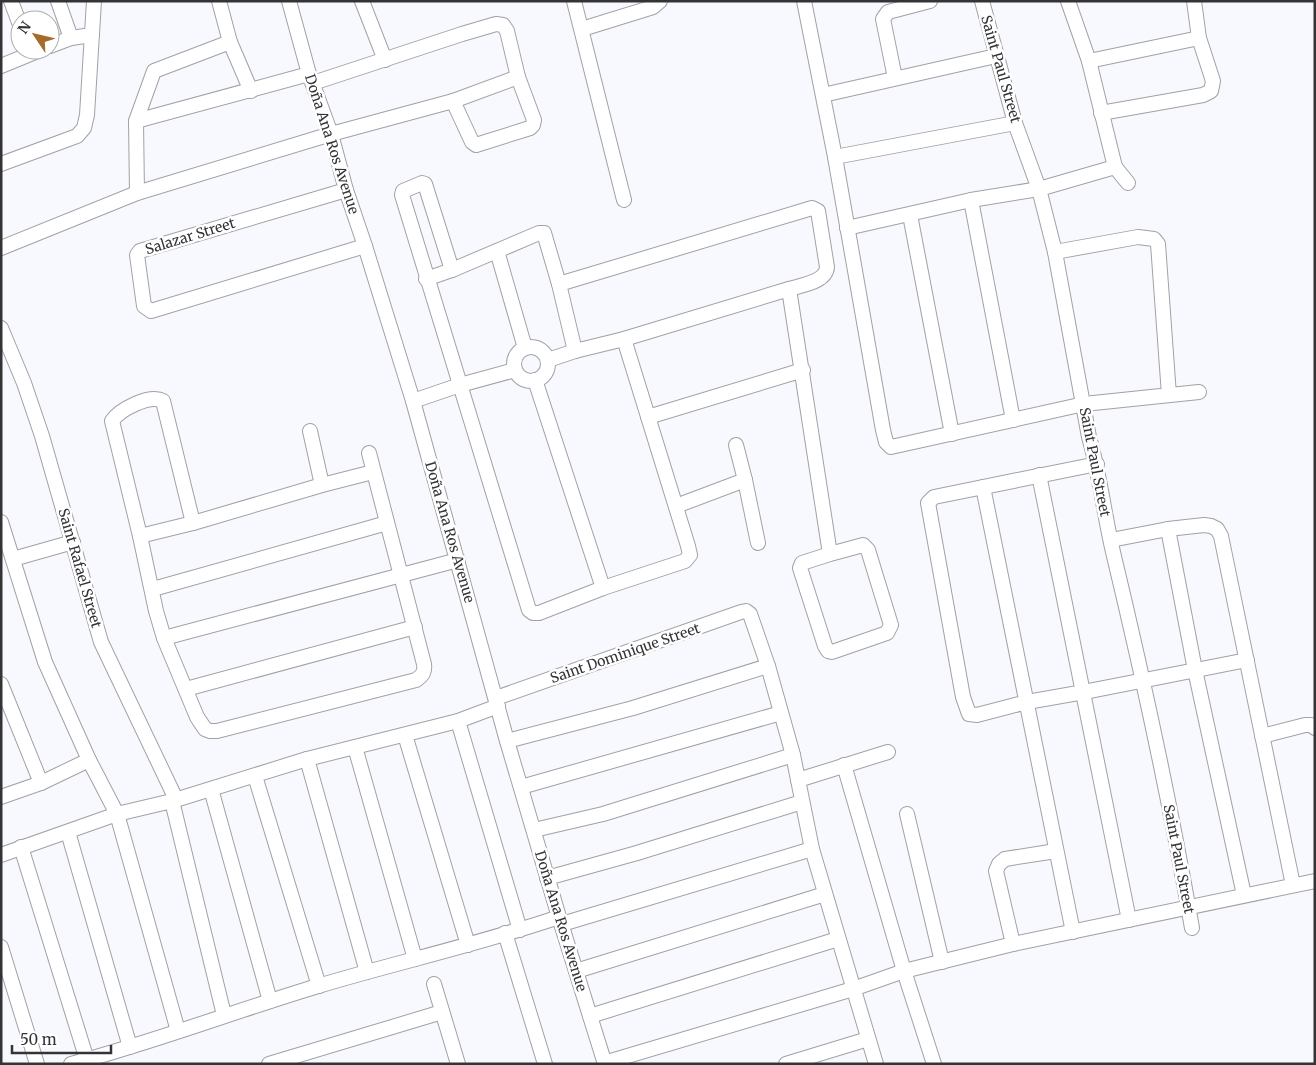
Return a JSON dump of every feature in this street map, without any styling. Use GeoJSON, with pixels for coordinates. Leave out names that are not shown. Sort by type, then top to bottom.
{"type":"FeatureCollection","features":[{"type":"Feature","properties":{"kind":"street"},"geometry":{"type":"LineString","coordinates":[[58,1],[71,38]]}},
{"type":"Feature","properties":{"kind":"street"},"geometry":{"type":"LineString","coordinates":[[1,164],[77,136],[84,128],[87,115],[94,1]]}},
{"type":"Feature","properties":{"kind":"street"},"geometry":{"type":"LineString","coordinates":[[218,1],[230,42],[251,91]]}},
{"type":"Feature","properties":{"kind":"street","name":"Doña Ana Ros Avenue"},"geometry":{"type":"LineString","coordinates":[[289,1],[311,79],[331,134],[346,190],[413,401],[507,741],[604,1063]]}},
{"type":"Feature","properties":{"kind":"street"},"geometry":{"type":"LineString","coordinates":[[362,1],[385,60]]}},
{"type":"Feature","properties":{"kind":"street"},"geometry":{"type":"LineString","coordinates":[[574,1],[624,200]]}},
{"type":"Feature","properties":{"kind":"street"},"geometry":{"type":"LineString","coordinates":[[582,29],[653,8],[660,1]]}},
{"type":"Feature","properties":{"kind":"street"},"geometry":{"type":"LineString","coordinates":[[804,1],[835,158],[886,442],[891,447],[1084,404],[1200,392]]}},
{"type":"Feature","properties":{"kind":"street"},"geometry":{"type":"LineString","coordinates":[[895,78],[883,19],[888,12],[930,1]]}},
{"type":"Feature","properties":{"kind":"street","name":"Saint Paul Street"},"geometry":{"type":"LineString","coordinates":[[982,1],[1015,123],[1039,189],[1056,252],[1089,437],[1143,679],[1192,928]]}},
{"type":"Feature","properties":{"kind":"street"},"geometry":{"type":"LineString","coordinates":[[1068,1],[1089,61],[1115,167],[1128,183]]}},
{"type":"Feature","properties":{"kind":"street"},"geometry":{"type":"LineString","coordinates":[[1101,113],[1208,94],[1213,86],[1213,81],[1199,38],[1194,1]]}},
{"type":"Feature","properties":{"kind":"street"},"geometry":{"type":"LineString","coordinates":[[136,121],[251,91],[311,79],[385,60],[496,24],[505,27],[518,77],[534,122],[530,128],[476,145],[472,142],[453,101]]}},
{"type":"Feature","properties":{"kind":"street"},"geometry":{"type":"LineString","coordinates":[[60,42],[71,38],[92,35]]}},
{"type":"Feature","properties":{"kind":"street"},"geometry":{"type":"LineString","coordinates":[[1089,61],[1199,38]]}},
{"type":"Feature","properties":{"kind":"street"},"geometry":{"type":"LineString","coordinates":[[137,193],[136,121],[154,71],[230,42]]}},
{"type":"Feature","properties":{"kind":"street"},"geometry":{"type":"LineString","coordinates":[[823,95],[996,56]]}},
{"type":"Feature","properties":{"kind":"street"},"geometry":{"type":"LineString","coordinates":[[1,66],[14,60]]}},
{"type":"Feature","properties":{"kind":"street"},"geometry":{"type":"LineString","coordinates":[[1,248],[137,193],[331,134],[453,101],[518,77]]}},
{"type":"Feature","properties":{"kind":"street"},"geometry":{"type":"LineString","coordinates":[[835,158],[1015,123]]}},
{"type":"Feature","properties":{"kind":"street"},"geometry":{"type":"LineString","coordinates":[[847,228],[971,200],[1039,189],[1115,167]]}},
{"type":"Feature","properties":{"kind":"street"},"geometry":{"type":"LineString","coordinates":[[452,270],[425,184],[422,183],[403,191],[402,196],[426,278],[530,612],[539,613],[602,588],[684,561],[690,555],[624,339]]}},
{"type":"Feature","properties":{"kind":"street","name":"Salazar Street"},"geometry":{"type":"LineString","coordinates":[[346,190],[140,251],[137,255],[144,306],[151,311],[365,246]]}},
{"type":"Feature","properties":{"kind":"street"},"geometry":{"type":"LineString","coordinates":[[971,200],[1013,420]]}},
{"type":"Feature","properties":{"kind":"street"},"geometry":{"type":"LineString","coordinates":[[548,360],[624,339],[823,278],[827,267],[819,214],[814,208],[560,284]]}},
{"type":"Feature","properties":{"kind":"street"},"geometry":{"type":"LineString","coordinates":[[910,215],[952,434]]}},
{"type":"Feature","properties":{"kind":"street"},"geometry":{"type":"LineString","coordinates":[[426,278],[452,270],[538,233],[544,233],[560,284],[575,351]]}},
{"type":"Feature","properties":{"kind":"street"},"geometry":{"type":"LineString","coordinates":[[1056,252],[1138,237],[1154,238],[1158,244],[1169,395]]}},
{"type":"Feature","properties":{"kind":"street"},"geometry":{"type":"LineString","coordinates":[[497,251],[525,348]]}},
{"type":"Feature","properties":{"kind":"street"},"geometry":{"type":"LineString","coordinates":[[789,289],[830,554]]}},
{"type":"Feature","properties":{"kind":"street","name":"Saint Rafael Street"},"geometry":{"type":"LineString","coordinates":[[1,328],[24,383],[73,542],[101,642],[174,795],[172,802],[224,1016]]}},
{"type":"Feature","properties":{"kind":"street"},"geometry":{"type":"LineString","coordinates":[[532,346],[539,348],[548,360],[547,369],[543,376],[535,380],[527,380],[520,377],[515,370],[514,361],[518,353],[525,348],[532,346]]}},
{"type":"Feature","properties":{"kind":"street"},"geometry":{"type":"LineString","coordinates":[[413,401],[460,385],[515,370]]}},
{"type":"Feature","properties":{"kind":"street"},"geometry":{"type":"LineString","coordinates":[[648,417],[803,370]]}},
{"type":"Feature","properties":{"kind":"street"},"geometry":{"type":"LineString","coordinates":[[535,380],[602,588]]}},
{"type":"Feature","properties":{"kind":"street"},"geometry":{"type":"LineString","coordinates":[[193,523],[163,401],[151,398],[121,411],[112,421],[156,611],[164,638],[197,717],[204,729],[217,731],[416,680],[422,676],[425,670],[402,576],[368,452]]}},
{"type":"Feature","properties":{"kind":"street"},"geometry":{"type":"LineString","coordinates":[[310,430],[322,485]]}},
{"type":"Feature","properties":{"kind":"street"},"geometry":{"type":"LineString","coordinates":[[736,446],[758,543]]}},
{"type":"Feature","properties":{"kind":"street"},"geometry":{"type":"LineString","coordinates":[[1096,464],[934,497],[928,503],[967,712],[972,716],[1027,702],[1247,660]]}},
{"type":"Feature","properties":{"kind":"street"},"geometry":{"type":"LineString","coordinates":[[140,536],[193,523],[373,472]]}},
{"type":"Feature","properties":{"kind":"street"},"geometry":{"type":"LineString","coordinates":[[1038,475],[1084,692],[1129,920]]}},
{"type":"Feature","properties":{"kind":"street"},"geometry":{"type":"LineString","coordinates":[[676,506],[745,480]]}},
{"type":"Feature","properties":{"kind":"street"},"geometry":{"type":"LineString","coordinates":[[983,487],[1073,932]]}},
{"type":"Feature","properties":{"kind":"street"},"geometry":{"type":"LineString","coordinates":[[1,522],[46,662],[90,760],[117,814],[178,1031]]}},
{"type":"Feature","properties":{"kind":"street"},"geometry":{"type":"LineString","coordinates":[[152,590],[387,523]]}},
{"type":"Feature","properties":{"kind":"street"},"geometry":{"type":"LineString","coordinates":[[1111,540],[1168,529],[1204,525],[1218,529],[1293,885]]}},
{"type":"Feature","properties":{"kind":"street"},"geometry":{"type":"LineString","coordinates":[[1168,529],[1195,670],[1244,895]]}},
{"type":"Feature","properties":{"kind":"street"},"geometry":{"type":"LineString","coordinates":[[13,559],[73,542]]}},
{"type":"Feature","properties":{"kind":"street"},"geometry":{"type":"LineString","coordinates":[[863,545],[866,546],[891,625],[887,633],[832,652],[828,651],[825,646],[800,568],[802,563],[830,554],[863,545]]}},
{"type":"Feature","properties":{"kind":"street"},"geometry":{"type":"LineString","coordinates":[[164,638],[458,560]]}},
{"type":"Feature","properties":{"kind":"street","name":"Saint Dominique Street"},"geometry":{"type":"LineString","coordinates":[[1,855],[117,814],[172,802],[307,760],[458,721],[497,702],[741,612],[748,612],[752,617],[768,666]]}},
{"type":"Feature","properties":{"kind":"street"},"geometry":{"type":"LineString","coordinates":[[186,689],[415,627]]}},
{"type":"Feature","properties":{"kind":"street"},"geometry":{"type":"LineString","coordinates":[[507,741],[633,708],[768,666],[793,755],[812,849],[876,1064]]}},
{"type":"Feature","properties":{"kind":"street"},"geometry":{"type":"LineString","coordinates":[[1,684],[41,782]]}},
{"type":"Feature","properties":{"kind":"street"},"geometry":{"type":"LineString","coordinates":[[521,787],[781,713]]}},
{"type":"Feature","properties":{"kind":"street"},"geometry":{"type":"LineString","coordinates":[[458,721],[520,930]]}},
{"type":"Feature","properties":{"kind":"street"},"geometry":{"type":"LineString","coordinates":[[1262,736],[1305,725],[1311,725],[1315,728]]}},
{"type":"Feature","properties":{"kind":"street"},"geometry":{"type":"LineString","coordinates":[[405,735],[468,945]]}},
{"type":"Feature","properties":{"kind":"street"},"geometry":{"type":"LineString","coordinates":[[355,747],[415,958]]}},
{"type":"Feature","properties":{"kind":"street"},"geometry":{"type":"LineString","coordinates":[[798,780],[888,752]]}},
{"type":"Feature","properties":{"kind":"street"},"geometry":{"type":"LineString","coordinates":[[534,830],[603,814],[793,755]]}},
{"type":"Feature","properties":{"kind":"street"},"geometry":{"type":"LineString","coordinates":[[1,797],[41,782],[90,760]]}},
{"type":"Feature","properties":{"kind":"street"},"geometry":{"type":"LineString","coordinates":[[307,760],[367,972]]}},
{"type":"Feature","properties":{"kind":"street"},"geometry":{"type":"LineString","coordinates":[[844,765],[904,971],[934,1064]]}},
{"type":"Feature","properties":{"kind":"street"},"geometry":{"type":"LineString","coordinates":[[255,776],[319,986]]}},
{"type":"Feature","properties":{"kind":"street"},"geometry":{"type":"LineString","coordinates":[[211,789],[270,1001]]}},
{"type":"Feature","properties":{"kind":"street"},"geometry":{"type":"LineString","coordinates":[[547,878],[636,854],[802,802]]}},
{"type":"Feature","properties":{"kind":"street"},"geometry":{"type":"LineString","coordinates":[[907,814],[942,962]]}},
{"type":"Feature","properties":{"kind":"street"},"geometry":{"type":"LineString","coordinates":[[68,832],[130,1047]]}},
{"type":"Feature","properties":{"kind":"street"},"geometry":{"type":"LineString","coordinates":[[21,847],[87,1060]]}},
{"type":"Feature","properties":{"kind":"street"},"geometry":{"type":"LineString","coordinates":[[71,1064],[130,1047],[270,1001],[415,958],[560,920],[812,849]]}},
{"type":"Feature","properties":{"kind":"street"},"geometry":{"type":"LineString","coordinates":[[1013,944],[996,871],[999,864],[1005,859],[1056,850]]}},
{"type":"Feature","properties":{"kind":"street"},"geometry":{"type":"LineString","coordinates":[[604,1063],[853,989],[904,971],[1013,944],[1315,881]]}},
{"type":"Feature","properties":{"kind":"street"},"geometry":{"type":"LineString","coordinates":[[576,971],[825,894]]}},
{"type":"Feature","properties":{"kind":"street"},"geometry":{"type":"LineString","coordinates":[[505,933],[545,1064]]}},
{"type":"Feature","properties":{"kind":"street"},"geometry":{"type":"LineString","coordinates":[[590,1016],[838,939]]}},
{"type":"Feature","properties":{"kind":"street"},"geometry":{"type":"LineString","coordinates":[[1,947],[37,1064]]}},
{"type":"Feature","properties":{"kind":"street"},"geometry":{"type":"LineString","coordinates":[[434,984],[458,1064]]}},
{"type":"Feature","properties":{"kind":"street"},"geometry":{"type":"LineString","coordinates":[[269,1064],[442,1012]]}},
{"type":"Feature","properties":{"kind":"street"},"geometry":{"type":"LineString","coordinates":[[786,1064],[868,1039]]}}]}
